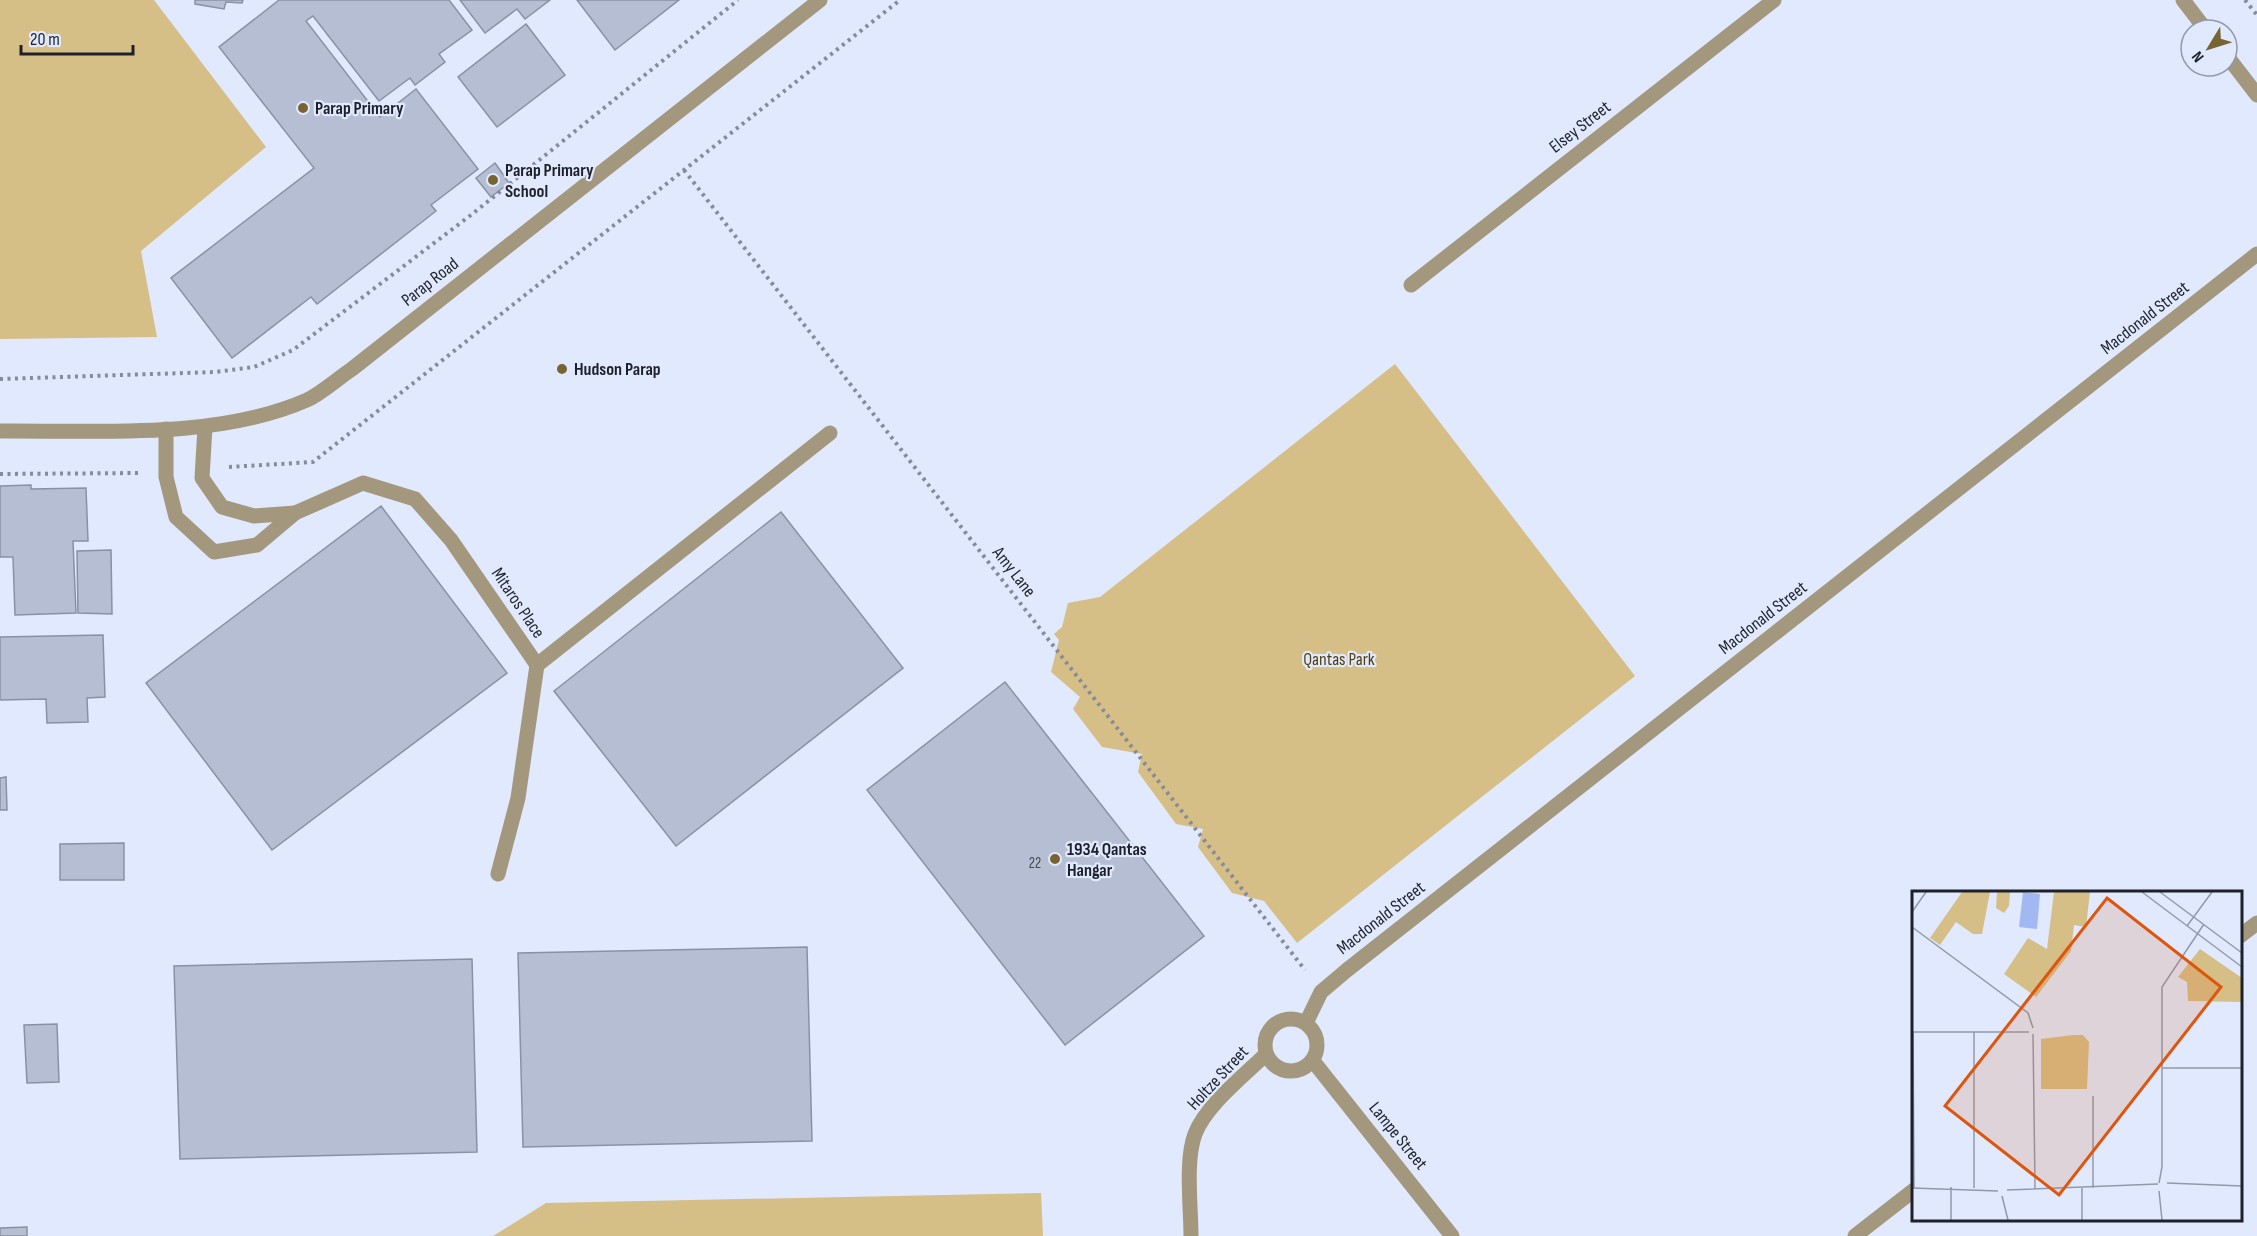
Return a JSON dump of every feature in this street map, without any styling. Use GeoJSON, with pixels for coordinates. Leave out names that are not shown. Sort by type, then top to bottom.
{"type":"FeatureCollection","features":[{"type":"Feature","properties":{"kind":"street","name":"Parap Road"},"geometry":{"type":"LineString","coordinates":[[0,431],[205,427],[249,419],[308,400],[361,362],[820,0]]}},
{"type":"Feature","properties":{"kind":"street","name":"Elsey Street"},"geometry":{"type":"LineString","coordinates":[[1411,285],[1774,0]]}},
{"type":"Feature","properties":{"kind":"street"},"geometry":{"type":"LineString","coordinates":[[2183,0],[2197,18]]}},
{"type":"Feature","properties":{"kind":"street"},"geometry":{"type":"LineString","coordinates":[[2239,72],[2257,95]]}},
{"type":"Feature","properties":{"kind":"street","name":"Macdonald Street"},"geometry":{"type":"LineString","coordinates":[[1306,1023],[1321,992],[1347,970],[2257,254]]}},
{"type":"Feature","properties":{"kind":"street","name":"Mitaros Place"},"geometry":{"type":"LineString","coordinates":[[205,427],[202,478],[222,507],[254,516],[295,513]]}},
{"type":"Feature","properties":{"kind":"street","name":"Mitaros Place"},"geometry":{"type":"LineString","coordinates":[[166,429],[166,477],[176,517],[214,552],[256,544],[295,513],[363,483],[415,499],[452,540],[537,665],[518,798],[498,874]]}},
{"type":"Feature","properties":{"kind":"street"},"geometry":{"type":"LineString","coordinates":[[537,665],[830,433]]}},
{"type":"Feature","properties":{"kind":"street"},"geometry":{"type":"LineString","coordinates":[[2242,935],[2257,923]]}},
{"type":"Feature","properties":{"kind":"street"},"geometry":{"type":"LineString","coordinates":[[1291,1018],[1306,1023],[1313,1029],[1318,1045],[1312,1060],[1300,1070],[1284,1071],[1270,1061],[1266,1054],[1266,1038],[1275,1024],[1291,1018]]}},
{"type":"Feature","properties":{"kind":"street","name":"Holtze Street"},"geometry":{"type":"LineString","coordinates":[[1191,1236],[1190,1166],[1195,1134],[1209,1111],[1266,1054]]}},
{"type":"Feature","properties":{"kind":"street","name":"Lampe Street"},"geometry":{"type":"LineString","coordinates":[[1312,1060],[1452,1236]]}},
{"type":"Feature","properties":{"kind":"street"},"geometry":{"type":"LineString","coordinates":[[1855,1236],[1912,1192]]}},
{"type":"Feature","properties":{"kind":"path"},"geometry":{"type":"LineString","coordinates":[[0,379],[215,372],[254,367],[293,350],[471,215],[738,0]]}},
{"type":"Feature","properties":{"kind":"path"},"geometry":{"type":"LineString","coordinates":[[2245,0],[2257,15]]}},
{"type":"Feature","properties":{"kind":"path","name":"Amy Lane"},"geometry":{"type":"LineString","coordinates":[[684,170],[1292,950],[1321,992]]}},
{"type":"Feature","properties":{"kind":"green space"},"geometry":{"type":"Polygon","coordinates":[[[0,0],[154,0],[266,147],[141,251],[157,337],[0,339],[0,0]]]}},
{"type":"Feature","properties":{"kind":"green space","name":"Qantas Park"},"geometry":{"type":"Polygon","coordinates":[[[1395,364],[1635,676],[1297,943],[1264,901],[1232,893],[1198,847],[1203,829],[1176,824],[1138,772],[1142,754],[1102,747],[1073,709],[1080,697],[1051,672],[1059,640],[1054,634],[1062,627],[1068,603],[1100,597],[1395,364]]]}},
{"type":"Feature","properties":{"kind":"green space"},"geometry":{"type":"Polygon","coordinates":[[[1041,1193],[1043,1236],[493,1236],[546,1203],[1041,1193]]]}},
{"type":"Feature","properties":{"kind":"building"},"geometry":{"type":"Polygon","coordinates":[[[195,0],[243,0],[242,3],[226,2],[224,9],[195,4],[195,0]]]}},
{"type":"Feature","properties":{"kind":"building"},"geometry":{"type":"Polygon","coordinates":[[[279,0],[449,0],[472,30],[439,54],[445,62],[415,85],[410,78],[379,101],[313,16],[306,21],[380,117],[416,89],[478,169],[431,205],[436,211],[317,304],[311,297],[232,358],[171,278],[314,168],[219,47],[279,0]]]}},
{"type":"Feature","properties":{"kind":"building"},"geometry":{"type":"Polygon","coordinates":[[[460,0],[550,0],[525,19],[517,9],[485,33],[460,0]]]}},
{"type":"Feature","properties":{"kind":"building"},"geometry":{"type":"Polygon","coordinates":[[[577,0],[679,0],[615,50],[577,0]]]}},
{"type":"Feature","properties":{"kind":"building"},"geometry":{"type":"Polygon","coordinates":[[[526,24],[565,75],[497,127],[458,77],[526,24]]]}},
{"type":"Feature","properties":{"kind":"building","name":"Parap Primary School"},"geometry":{"type":"Polygon","coordinates":[[[495,163],[509,183],[491,197],[476,178],[495,163]]]}},
{"type":"Feature","properties":{"kind":"building"},"geometry":{"type":"Polygon","coordinates":[[[31,485],[31,489],[86,488],[88,541],[73,541],[76,613],[15,615],[13,557],[0,557],[0,486],[31,485]]]}},
{"type":"Feature","properties":{"kind":"building"},"geometry":{"type":"Polygon","coordinates":[[[381,506],[507,673],[272,850],[146,683],[381,506]]]}},
{"type":"Feature","properties":{"kind":"building"},"geometry":{"type":"Polygon","coordinates":[[[781,512],[903,668],[676,846],[554,691],[781,512]]]}},
{"type":"Feature","properties":{"kind":"building"},"geometry":{"type":"Polygon","coordinates":[[[111,550],[112,614],[78,613],[77,551],[111,550]]]}},
{"type":"Feature","properties":{"kind":"building"},"geometry":{"type":"Polygon","coordinates":[[[103,635],[105,697],[87,698],[88,722],[47,723],[46,699],[0,700],[0,637],[103,635]]]}},
{"type":"Feature","properties":{"kind":"building"},"geometry":{"type":"Polygon","coordinates":[[[1005,682],[1204,936],[1065,1045],[867,790],[1005,682]]]}},
{"type":"Feature","properties":{"kind":"building"},"geometry":{"type":"Polygon","coordinates":[[[6,777],[7,810],[0,810],[0,778],[6,777]]]}},
{"type":"Feature","properties":{"kind":"building"},"geometry":{"type":"Polygon","coordinates":[[[124,843],[124,880],[60,880],[60,844],[124,843]]]}},
{"type":"Feature","properties":{"kind":"building"},"geometry":{"type":"Polygon","coordinates":[[[807,947],[812,1141],[523,1147],[518,953],[807,947]]]}},
{"type":"Feature","properties":{"kind":"building"},"geometry":{"type":"Polygon","coordinates":[[[472,959],[477,1152],[180,1159],[174,966],[472,959]]]}},
{"type":"Feature","properties":{"kind":"building"},"geometry":{"type":"Polygon","coordinates":[[[57,1024],[59,1082],[27,1083],[24,1025],[57,1024]]]}},
{"type":"Feature","properties":{"kind":"building"},"geometry":{"type":"Polygon","coordinates":[[[27,1227],[27,1236],[0,1236],[0,1228],[27,1227]]]}},
{"type":"Feature","properties":{"kind":"place","name":"Parap Primary"},"geometry":{"type":"Point","coordinates":[303,108]}},
{"type":"Feature","properties":{"kind":"place","name":"Parap Primary School"},"geometry":{"type":"Point","coordinates":[493,180]}},
{"type":"Feature","properties":{"kind":"place","name":"Hudson Parap"},"geometry":{"type":"Point","coordinates":[562,369]}},
{"type":"Feature","properties":{"kind":"place","name":"1934 Qantas Hangar"},"geometry":{"type":"Point","coordinates":[1055,859]}}]}
